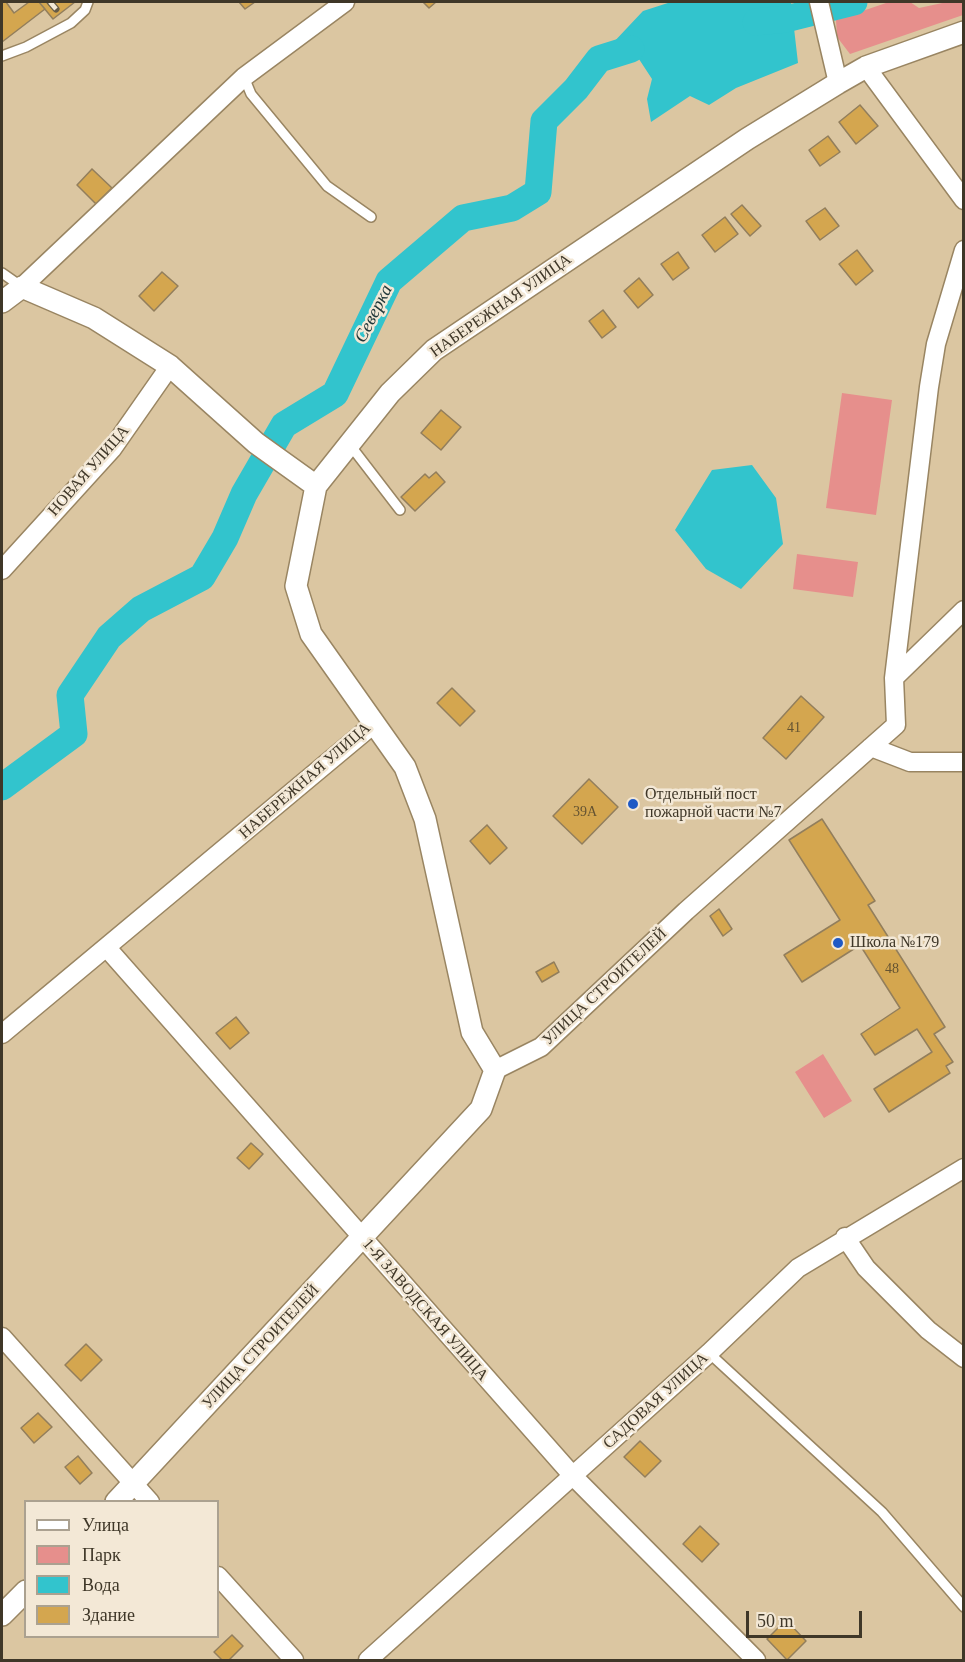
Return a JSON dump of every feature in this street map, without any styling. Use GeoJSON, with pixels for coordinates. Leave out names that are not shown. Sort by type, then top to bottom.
{"type":"FeatureCollection","features":[{"type":"Feature","properties":{"kind":"street"},"geometry":{"type":"LineString","coordinates":[[2,302],[22,287],[244,77],[345,2]]}},
{"type":"Feature","properties":{"kind":"street"},"geometry":{"type":"LineString","coordinates":[[819,2],[826,41],[838,83]]}},
{"type":"Feature","properties":{"kind":"street","name":"НАБЕРЕЖНАЯ УЛИЦА"},"geometry":{"type":"LineString","coordinates":[[2,1034],[375,723],[311,634],[296,586],[316,486],[390,393],[434,350],[747,138],[866,67],[963,32]]}},
{"type":"Feature","properties":{"kind":"street"},"geometry":{"type":"LineString","coordinates":[[866,67],[963,200]]}},
{"type":"Feature","properties":{"kind":"street"},"geometry":{"type":"LineString","coordinates":[[894,678],[925,386],[963,250]]}},
{"type":"Feature","properties":{"kind":"street"},"geometry":{"type":"LineString","coordinates":[[22,287],[94,318],[170,366],[279,462],[316,486]]}},
{"type":"Feature","properties":{"kind":"street","name":"НОВАЯ УЛИЦА"},"geometry":{"type":"LineString","coordinates":[[2,570],[112,449],[170,366]]}},
{"type":"Feature","properties":{"kind":"street"},"geometry":{"type":"LineString","coordinates":[[894,678],[963,610]]}},
{"type":"Feature","properties":{"kind":"street","name":"УЛИЦА СТРОИТЕЛЕЙ"},"geometry":{"type":"LineString","coordinates":[[118,1500],[481,1110],[495,1071],[541,1047],[686,910],[896,725],[894,678]]}},
{"type":"Feature","properties":{"kind":"street"},"geometry":{"type":"LineString","coordinates":[[375,723],[405,767],[425,819],[472,1032],[495,1071]]}},
{"type":"Feature","properties":{"kind":"street"},"geometry":{"type":"LineString","coordinates":[[871,747],[910,762],[963,762]]}},
{"type":"Feature","properties":{"kind":"street","name":"1-Я ЗАВОДСКАЯ УЛИЦА"},"geometry":{"type":"LineString","coordinates":[[106,948],[573,1476],[756,1660]]}},
{"type":"Feature","properties":{"kind":"street","name":"САДОВАЯ УЛИЦА"},"geometry":{"type":"LineString","coordinates":[[368,1660],[709,1353],[798,1268],[963,1168]]}},
{"type":"Feature","properties":{"kind":"street"},"geometry":{"type":"LineString","coordinates":[[845,1238],[866,1268],[928,1330],[963,1358]]}},
{"type":"Feature","properties":{"kind":"street"},"geometry":{"type":"LineString","coordinates":[[2,1337],[148,1500]]}},
{"type":"Feature","properties":{"kind":"street"},"geometry":{"type":"LineString","coordinates":[[219,1577],[294,1660]]}},
{"type":"Feature","properties":{"kind":"street"},"geometry":{"type":"LineString","coordinates":[[2,1615],[24,1593]]}},
{"type":"Feature","properties":{"kind":"lane"},"geometry":{"type":"LineString","coordinates":[[2,56],[71,23],[85,10],[88,2]]}},
{"type":"Feature","properties":{"kind":"lane"},"geometry":{"type":"LineString","coordinates":[[244,77],[251,94],[327,186],[371,217]]}},
{"type":"Feature","properties":{"kind":"lane"},"geometry":{"type":"LineString","coordinates":[[2,273],[22,287]]}},
{"type":"Feature","properties":{"kind":"lane"},"geometry":{"type":"LineString","coordinates":[[349,444],[400,510]]}},
{"type":"Feature","properties":{"kind":"lane"},"geometry":{"type":"LineString","coordinates":[[894,594],[902,612]]}},
{"type":"Feature","properties":{"kind":"lane"},"geometry":{"type":"LineString","coordinates":[[709,1353],[882,1512],[963,1607]]}},
{"type":"Feature","properties":{"kind":"green space"},"geometry":{"type":"Polygon","coordinates":[[[889,2],[910,2],[919,8],[947,2],[963,2],[963,15],[850,54],[837,37],[836,20],[889,2]]]}},
{"type":"Feature","properties":{"kind":"green space"},"geometry":{"type":"Polygon","coordinates":[[[842,393],[892,400],[876,515],[826,508],[842,393]]]}},
{"type":"Feature","properties":{"kind":"green space"},"geometry":{"type":"Polygon","coordinates":[[[797,554],[858,562],[853,597],[793,589],[797,554]]]}},
{"type":"Feature","properties":{"kind":"green space"},"geometry":{"type":"Polygon","coordinates":[[[823,1054],[852,1101],[824,1118],[795,1072],[823,1054]]]}},
{"type":"Feature","properties":{"kind":"water"},"geometry":{"type":"Polygon","coordinates":[[[671,2],[791,2],[798,63],[736,88],[709,105],[690,96],[651,122],[647,99],[652,79],[635,53],[595,62],[643,11],[671,2]]]}},
{"type":"Feature","properties":{"kind":"water"},"geometry":{"type":"Polygon","coordinates":[[[752,465],[776,498],[783,544],[741,589],[706,569],[675,530],[712,470],[752,465]]]}},
{"type":"Feature","properties":{"kind":"building"},"geometry":{"type":"Polygon","coordinates":[[[2,2],[6,2],[14,13],[29,2],[39,2],[45,9],[2,42],[2,2]]]}},
{"type":"Feature","properties":{"kind":"building"},"geometry":{"type":"Polygon","coordinates":[[[39,2],[75,2],[53,19],[39,2]]]}},
{"type":"Feature","properties":{"kind":"building"},"geometry":{"type":"Polygon","coordinates":[[[239,2],[255,2],[245,9],[239,2]]]}},
{"type":"Feature","properties":{"kind":"building"},"geometry":{"type":"Polygon","coordinates":[[[423,2],[436,2],[429,8],[423,2]]]}},
{"type":"Feature","properties":{"kind":"building"},"geometry":{"type":"Polygon","coordinates":[[[860,105],[878,126],[856,144],[839,122],[860,105]]]}},
{"type":"Feature","properties":{"kind":"building"},"geometry":{"type":"Polygon","coordinates":[[[828,136],[840,152],[820,166],[809,150],[828,136]]]}},
{"type":"Feature","properties":{"kind":"building"},"geometry":{"type":"Polygon","coordinates":[[[92,169],[112,188],[96,204],[77,185],[92,169]]]}},
{"type":"Feature","properties":{"kind":"building"},"geometry":{"type":"Polygon","coordinates":[[[742,205],[761,226],[750,236],[731,214],[742,205]]]}},
{"type":"Feature","properties":{"kind":"building"},"geometry":{"type":"Polygon","coordinates":[[[825,208],[839,226],[820,240],[806,221],[825,208]]]}},
{"type":"Feature","properties":{"kind":"building"},"geometry":{"type":"Polygon","coordinates":[[[725,217],[738,234],[715,252],[702,235],[725,217]]]}},
{"type":"Feature","properties":{"kind":"building"},"geometry":{"type":"Polygon","coordinates":[[[857,250],[873,271],[856,285],[839,264],[857,250]]]}},
{"type":"Feature","properties":{"kind":"building"},"geometry":{"type":"Polygon","coordinates":[[[678,252],[689,268],[673,280],[661,264],[678,252]]]}},
{"type":"Feature","properties":{"kind":"building"},"geometry":{"type":"Polygon","coordinates":[[[162,272],[178,286],[154,311],[139,296],[162,272]]]}},
{"type":"Feature","properties":{"kind":"building"},"geometry":{"type":"Polygon","coordinates":[[[639,278],[653,295],[638,308],[624,291],[639,278]]]}},
{"type":"Feature","properties":{"kind":"building"},"geometry":{"type":"Polygon","coordinates":[[[603,310],[616,327],[602,338],[589,321],[603,310]]]}},
{"type":"Feature","properties":{"kind":"building"},"geometry":{"type":"Polygon","coordinates":[[[441,410],[461,427],[441,450],[421,433],[441,410]]]}},
{"type":"Feature","properties":{"kind":"building"},"geometry":{"type":"Polygon","coordinates":[[[436,472],[445,482],[415,511],[401,497],[425,474],[429,478],[436,472]]]}},
{"type":"Feature","properties":{"kind":"building"},"geometry":{"type":"Polygon","coordinates":[[[452,688],[475,711],[460,726],[437,703],[452,688]]]}},
{"type":"Feature","properties":{"kind":"building"},"geometry":{"type":"Polygon","coordinates":[[[801,696],[824,717],[786,759],[763,738],[801,696]]]}},
{"type":"Feature","properties":{"kind":"building"},"geometry":{"type":"Polygon","coordinates":[[[589,779],[618,807],[582,844],[553,816],[589,779]]]}},
{"type":"Feature","properties":{"kind":"building"},"geometry":{"type":"Polygon","coordinates":[[[822,819],[875,901],[868,905],[945,1027],[934,1034],[953,1062],[946,1066],[950,1073],[889,1112],[874,1089],[932,1052],[917,1029],[875,1055],[861,1034],[900,1008],[860,945],[802,982],[784,955],[840,920],[789,840],[822,819]]]}},
{"type":"Feature","properties":{"kind":"building"},"geometry":{"type":"Polygon","coordinates":[[[487,825],[507,848],[490,864],[470,841],[487,825]]]}},
{"type":"Feature","properties":{"kind":"building"},"geometry":{"type":"Polygon","coordinates":[[[719,909],[732,929],[723,936],[710,916],[719,909]]]}},
{"type":"Feature","properties":{"kind":"building"},"geometry":{"type":"Polygon","coordinates":[[[554,962],[559,972],[542,982],[536,972],[554,962]]]}},
{"type":"Feature","properties":{"kind":"building"},"geometry":{"type":"Polygon","coordinates":[[[236,1017],[249,1033],[230,1049],[216,1033],[236,1017]]]}},
{"type":"Feature","properties":{"kind":"building"},"geometry":{"type":"Polygon","coordinates":[[[251,1143],[263,1154],[249,1169],[237,1158],[251,1143]]]}},
{"type":"Feature","properties":{"kind":"building"},"geometry":{"type":"Polygon","coordinates":[[[86,1344],[102,1360],[81,1381],[65,1365],[86,1344]]]}},
{"type":"Feature","properties":{"kind":"building"},"geometry":{"type":"Polygon","coordinates":[[[38,1413],[52,1427],[34,1443],[21,1428],[38,1413]]]}},
{"type":"Feature","properties":{"kind":"building"},"geometry":{"type":"Polygon","coordinates":[[[640,1441],[661,1461],[645,1477],[624,1457],[640,1441]]]}},
{"type":"Feature","properties":{"kind":"building"},"geometry":{"type":"Polygon","coordinates":[[[78,1456],[92,1473],[80,1484],[65,1467],[78,1456]]]}},
{"type":"Feature","properties":{"kind":"building"},"geometry":{"type":"Polygon","coordinates":[[[700,1526],[719,1544],[702,1562],[683,1544],[700,1526]]]}},
{"type":"Feature","properties":{"kind":"building"},"geometry":{"type":"Polygon","coordinates":[[[786,1620],[806,1641],[787,1660],[767,1639],[786,1620]]]}},
{"type":"Feature","properties":{"kind":"building"},"geometry":{"type":"Polygon","coordinates":[[[232,1635],[243,1646],[229,1660],[222,1660],[214,1652],[232,1635]]]}},
{"type":"Feature","properties":{"kind":"waterway","name":"Северка"},"geometry":{"type":"LineString","coordinates":[[756,22],[786,19],[854,2]]}},
{"type":"Feature","properties":{"kind":"waterway","name":"Северка"},"geometry":{"type":"LineString","coordinates":[[2,787],[74,734],[70,695],[109,637],[141,609],[202,577],[225,538],[244,494],[284,425],[335,394],[389,281],[463,218],[512,208],[538,192],[544,121],[576,89],[599,59],[631,49]]}},
{"type":"Feature","properties":{"kind":"railway"},"geometry":{"type":"LineString","coordinates":[[50,2],[56,9]]}},
{"type":"Feature","properties":{"kind":"place","name":"Отдельный пост пожарной части №7"},"geometry":{"type":"Point","coordinates":[633,804]}},
{"type":"Feature","properties":{"kind":"place","name":"Школа №179"},"geometry":{"type":"Point","coordinates":[838,943]}}]}
